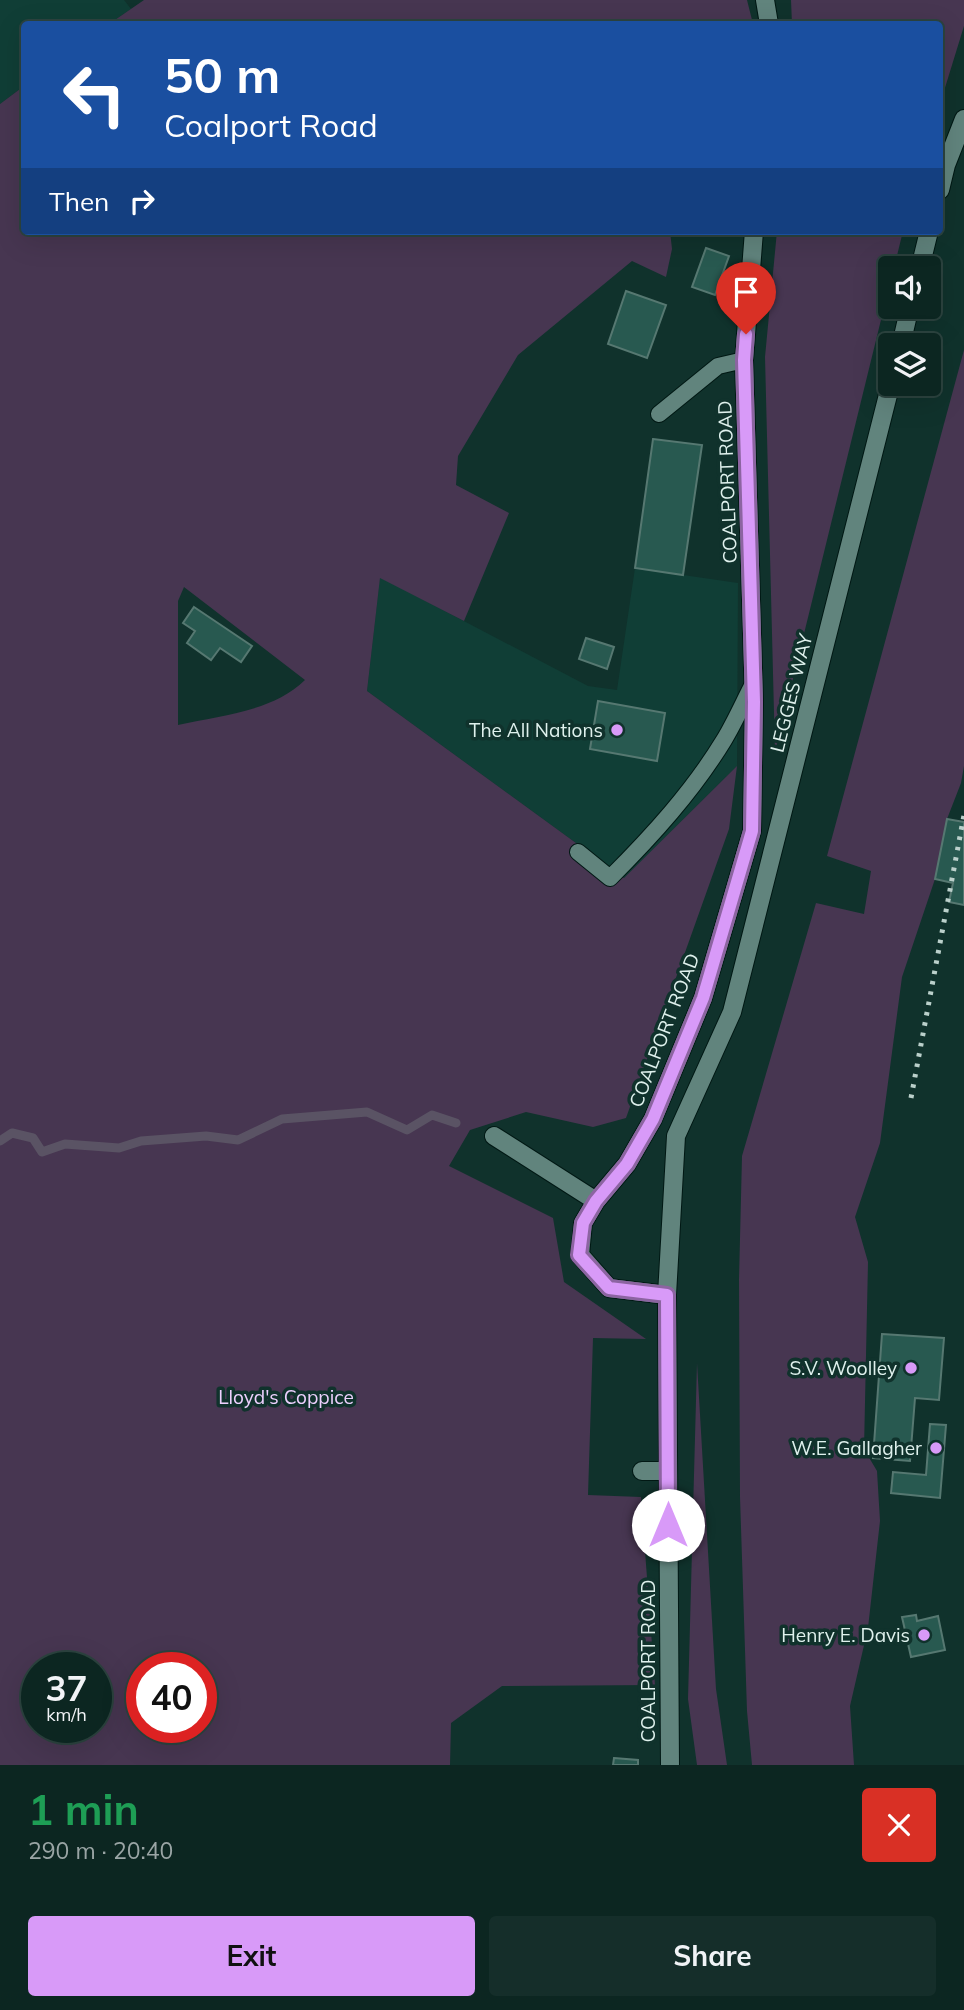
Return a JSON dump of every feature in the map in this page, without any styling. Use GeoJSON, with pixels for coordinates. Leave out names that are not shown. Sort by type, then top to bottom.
{"type":"FeatureCollection","features":[{"type":"Feature","properties":{"kind":"street"},"geometry":{"type":"LineString","coordinates":[[765,0],[768,21]]}},
{"type":"Feature","properties":{"kind":"street"},"geometry":{"type":"LineString","coordinates":[[943,178],[964,119]]}},
{"type":"Feature","properties":{"kind":"street","name":"COALPORT ROAD"},"geometry":{"type":"LineString","coordinates":[[670,1765],[667,1295],[609,1288],[579,1255],[583,1223],[596,1201],[627,1164],[653,1119],[703,998],[752,831],[754,682],[744,360],[754,235]]}},
{"type":"Feature","properties":{"kind":"street"},"geometry":{"type":"LineString","coordinates":[[923,256],[928,235]]}},
{"type":"Feature","properties":{"kind":"street","name":"LEGGES WAY"},"geometry":{"type":"LineString","coordinates":[[667,1295],[676,1136],[732,1012],[888,396]]}},
{"type":"Feature","properties":{"kind":"street"},"geometry":{"type":"LineString","coordinates":[[494,1136],[596,1201]]}},
{"type":"Feature","properties":{"kind":"street"},"geometry":{"type":"LineString","coordinates":[[642,1471],[668,1471]]}},
{"type":"Feature","properties":{"kind":"lane"},"geometry":{"type":"LineString","coordinates":[[659,414],[718,366],[744,360]]}},
{"type":"Feature","properties":{"kind":"lane"},"geometry":{"type":"LineString","coordinates":[[578,852],[610,878],[620,869],[689,790],[724,740],[754,682]]}},
{"type":"Feature","properties":{"kind":"shaded area"},"geometry":{"type":"Polygon","coordinates":[[[0,0],[124,0],[131,9],[113,21],[21,21],[21,88],[0,104],[0,0]]]}},
{"type":"Feature","properties":{"kind":"shaded area"},"geometry":{"type":"Polygon","coordinates":[[[635,568],[738,583],[737,766],[624,878],[367,691],[380,577],[588,686],[617,690],[635,568]]]}},
{"type":"Feature","properties":{"kind":"green space"},"geometry":{"type":"Polygon","coordinates":[[[144,0],[747,0],[752,21],[113,21],[144,0]]]}},
{"type":"Feature","properties":{"kind":"green space"},"geometry":{"type":"Polygon","coordinates":[[[791,0],[964,0],[964,26],[943,94],[943,21],[792,21],[791,0]]]}},
{"type":"Feature","properties":{"kind":"green space","name":"Lloyd's Coppice"},"geometry":{"type":"Polygon","coordinates":[[[21,88],[21,235],[670,235],[672,249],[666,277],[632,261],[518,355],[458,456],[456,485],[509,513],[464,621],[380,578],[367,691],[624,878],[737,766],[729,829],[626,1118],[593,1127],[526,1112],[470,1130],[449,1166],[553,1218],[564,1282],[646,1339],[593,1338],[588,1495],[641,1497],[655,1685],[502,1686],[451,1723],[450,1765],[0,1765],[0,104],[21,88]],[[184,587],[178,601],[178,725],[246,711],[292,691],[305,680],[184,587]]]}},
{"type":"Feature","properties":{"kind":"green space"},"geometry":{"type":"Polygon","coordinates":[[[777,235],[902,235],[897,256],[878,256],[878,319],[881,319],[775,752],[765,357],[777,235]]]}},
{"type":"Feature","properties":{"kind":"green space"},"geometry":{"type":"Polygon","coordinates":[[[964,350],[964,766],[961,783],[947,819],[935,879],[902,977],[880,1143],[855,1217],[868,1262],[864,1449],[877,1471],[880,1521],[868,1628],[850,1706],[854,1765],[752,1765],[747,1711],[740,1497],[739,1280],[742,1156],[816,903],[864,914],[871,871],[827,856],[964,350]]]}},
{"type":"Feature","properties":{"kind":"green space"},"geometry":{"type":"Polygon","coordinates":[[[697,1363],[716,1689],[727,1765],[697,1765],[688,1699],[697,1363]]]}},
{"type":"Feature","properties":{"kind":"building"},"geometry":{"type":"Polygon","coordinates":[[[706,248],[729,256],[715,295],[692,287],[706,248]]]}},
{"type":"Feature","properties":{"kind":"building"},"geometry":{"type":"Polygon","coordinates":[[[626,291],[666,305],[647,358],[608,344],[626,291]]]}},
{"type":"Feature","properties":{"kind":"building"},"geometry":{"type":"Polygon","coordinates":[[[653,439],[702,445],[683,575],[635,568],[653,439]]]}},
{"type":"Feature","properties":{"kind":"building"},"geometry":{"type":"Polygon","coordinates":[[[194,607],[252,646],[241,662],[220,648],[211,660],[187,643],[195,631],[183,623],[194,607]]]}},
{"type":"Feature","properties":{"kind":"building"},"geometry":{"type":"Polygon","coordinates":[[[586,638],[614,647],[607,669],[579,659],[586,638]]]}},
{"type":"Feature","properties":{"kind":"building"},"geometry":{"type":"Polygon","coordinates":[[[598,701],[665,713],[657,761],[590,749],[598,701]]]}},
{"type":"Feature","properties":{"kind":"building"},"geometry":{"type":"Polygon","coordinates":[[[947,819],[964,822],[964,905],[949,902],[953,883],[935,879],[947,819]]]}},
{"type":"Feature","properties":{"kind":"building","name":"S.V. Woolley"},"geometry":{"type":"Polygon","coordinates":[[[882,1334],[944,1338],[939,1400],[915,1398],[910,1461],[873,1458],[882,1334]]]}},
{"type":"Feature","properties":{"kind":"building","name":"W.E. Gallagher"},"geometry":{"type":"Polygon","coordinates":[[[930,1424],[946,1425],[940,1498],[891,1493],[893,1472],[926,1475],[930,1424]]]}},
{"type":"Feature","properties":{"kind":"building","name":"Henry E. Davis"},"geometry":{"type":"Polygon","coordinates":[[[916,1615],[917,1621],[938,1616],[945,1650],[911,1657],[902,1617],[916,1615]]]}},
{"type":"Feature","properties":{"kind":"building"},"geometry":{"type":"Polygon","coordinates":[[[614,1758],[638,1760],[638,1765],[613,1765],[614,1758]]]}},
{"type":"Feature","properties":{"kind":"waterway"},"geometry":{"type":"LineString","coordinates":[[0,1141],[12,1133],[33,1138],[42,1152],[65,1144],[119,1148],[141,1141],[206,1136],[238,1140],[282,1119],[367,1112],[407,1130],[432,1115],[456,1123]]}},
{"type":"Feature","properties":{"kind":"railway"},"geometry":{"type":"LineString","coordinates":[[911,1098],[964,815]]}},
{"type":"Feature","properties":{"kind":"place","name":"The All Nations"},"geometry":{"type":"Point","coordinates":[617,730]}},
{"type":"Feature","properties":{"kind":"place","name":"S.V. Woolley"},"geometry":{"type":"Point","coordinates":[911,1368]}},
{"type":"Feature","properties":{"kind":"place","name":"W.E. Gallagher"},"geometry":{"type":"Point","coordinates":[936,1448]}},
{"type":"Feature","properties":{"kind":"place","name":"Henry E. Davis"},"geometry":{"type":"Point","coordinates":[924,1635]}},
{"type":"Feature","properties":{"kind":"route"},"geometry":{"type":"LineString","coordinates":[[668,1525],[667,1295],[609,1288],[579,1255],[583,1223],[596,1201],[627,1164],[653,1119],[703,998],[752,831],[754,702],[744,360],[746,334]]}}]}
